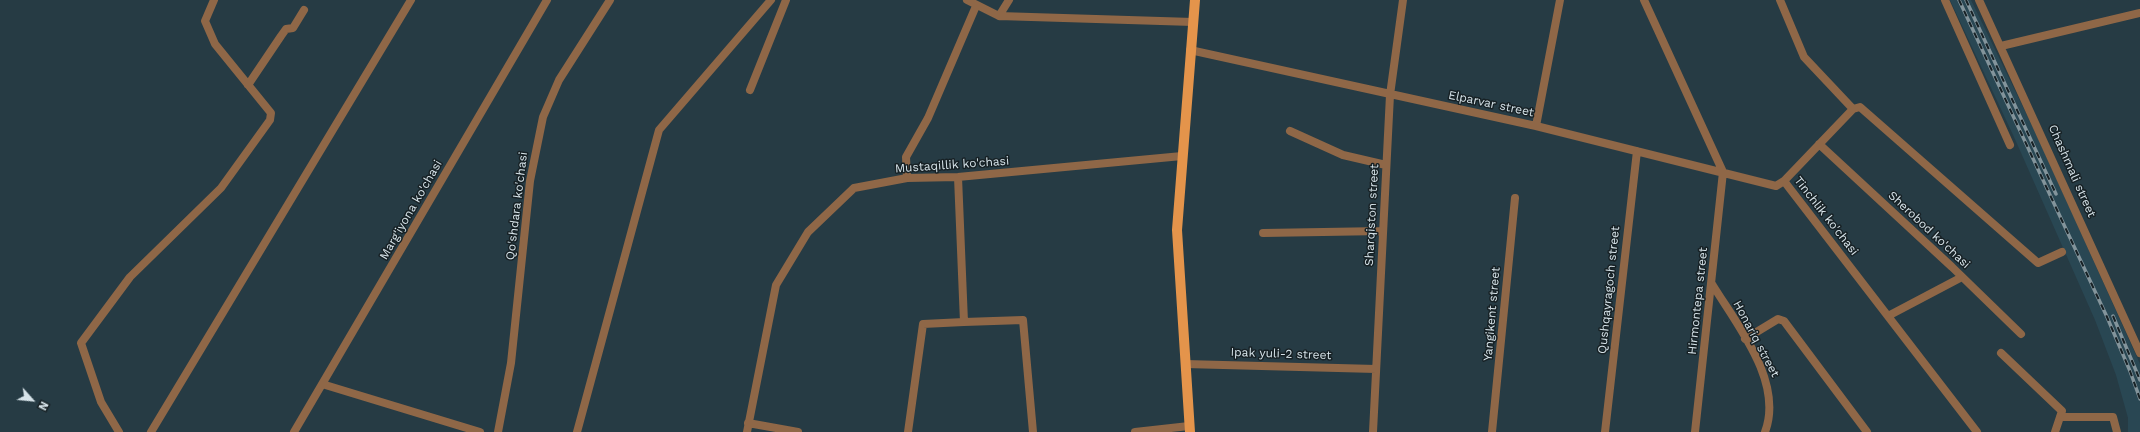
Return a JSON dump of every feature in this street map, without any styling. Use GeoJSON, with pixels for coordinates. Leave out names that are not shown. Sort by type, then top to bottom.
{"type":"FeatureCollection","features":[{"type":"Feature","properties":{"kind":"main road"},"geometry":{"type":"LineString","coordinates":[[1189,429],[1177,230],[1194,0]]}},
{"type":"Feature","properties":{"kind":"street"},"geometry":{"type":"LineString","coordinates":[[119,432],[101,402],[81,343],[130,277],[221,188],[270,120],[271,114],[215,44],[206,21],[214,0]]}},
{"type":"Feature","properties":{"kind":"street"},"geometry":{"type":"LineString","coordinates":[[152,432],[411,0]]}},
{"type":"Feature","properties":{"kind":"street","name":"Marg'iyona ko'chasi"},"geometry":{"type":"LineString","coordinates":[[294,432],[547,0]]}},
{"type":"Feature","properties":{"kind":"street","name":"Qo'shdara ko'chasi"},"geometry":{"type":"LineString","coordinates":[[498,432],[511,363],[530,181],[543,117],[560,80],[610,0]]}},
{"type":"Feature","properties":{"kind":"street"},"geometry":{"type":"LineString","coordinates":[[577,432],[659,130],[771,0]]}},
{"type":"Feature","properties":{"kind":"street"},"geometry":{"type":"LineString","coordinates":[[750,90],[786,0]]}},
{"type":"Feature","properties":{"kind":"street"},"geometry":{"type":"LineString","coordinates":[[966,0],[999,16],[1192,22]]}},
{"type":"Feature","properties":{"kind":"street"},"geometry":{"type":"LineString","coordinates":[[999,16],[1009,0]]}},
{"type":"Feature","properties":{"kind":"street","name":"Sharqiston street"},"geometry":{"type":"LineString","coordinates":[[1373,432],[1390,95],[1403,0]]}},
{"type":"Feature","properties":{"kind":"street"},"geometry":{"type":"LineString","coordinates":[[1536,126],[1560,0]]}},
{"type":"Feature","properties":{"kind":"street"},"geometry":{"type":"LineString","coordinates":[[1644,0],[1723,172]]}},
{"type":"Feature","properties":{"kind":"street"},"geometry":{"type":"LineString","coordinates":[[1780,0],[1804,57],[1853,109],[1860,107],[2038,264],[2062,252]]}},
{"type":"Feature","properties":{"kind":"street"},"geometry":{"type":"LineString","coordinates":[[1945,0],[2010,145]]}},
{"type":"Feature","properties":{"kind":"street","name":"Chashmali street"},"geometry":{"type":"LineString","coordinates":[[1979,0],[2140,353]]}},
{"type":"Feature","properties":{"kind":"street"},"geometry":{"type":"LineString","coordinates":[[906,178],[906,157],[928,118],[976,6]]}},
{"type":"Feature","properties":{"kind":"street"},"geometry":{"type":"LineString","coordinates":[[248,85],[286,29],[293,28],[304,10]]}},
{"type":"Feature","properties":{"kind":"street"},"geometry":{"type":"LineString","coordinates":[[2001,46],[2140,13]]}},
{"type":"Feature","properties":{"kind":"street","name":"Elparvar street"},"geometry":{"type":"LineString","coordinates":[[1190,50],[1536,126],[1776,186],[1784,180]]}},
{"type":"Feature","properties":{"kind":"street","name":"Tinchlik ko'chasi"},"geometry":{"type":"LineString","coordinates":[[1853,109],[1784,180],[1977,432]]}},
{"type":"Feature","properties":{"kind":"street"},"geometry":{"type":"LineString","coordinates":[[1290,131],[1343,155],[1386,165]]}},
{"type":"Feature","properties":{"kind":"street","name":"Sherobod ko'chasi"},"geometry":{"type":"LineString","coordinates":[[1819,144],[2021,334]]}},
{"type":"Feature","properties":{"kind":"street","name":"Qushqayragoch street"},"geometry":{"type":"LineString","coordinates":[[1605,432],[1637,151]]}},
{"type":"Feature","properties":{"kind":"street","name":"Mustaqillik ko'chasi"},"geometry":{"type":"LineString","coordinates":[[747,432],[776,285],[808,232],[854,188],[906,178],[958,177],[1182,156]]}},
{"type":"Feature","properties":{"kind":"street","name":"Hirmontepa street"},"geometry":{"type":"LineString","coordinates":[[1695,432],[1723,172]]}},
{"type":"Feature","properties":{"kind":"street"},"geometry":{"type":"LineString","coordinates":[[958,177],[964,322]]}},
{"type":"Feature","properties":{"kind":"street","name":"Yangikent street"},"geometry":{"type":"LineString","coordinates":[[1492,432],[1515,198]]}},
{"type":"Feature","properties":{"kind":"street"},"geometry":{"type":"LineString","coordinates":[[1263,233],[1383,232]]}},
{"type":"Feature","properties":{"kind":"street"},"geometry":{"type":"LineString","coordinates":[[1888,316],[1962,277]]}},
{"type":"Feature","properties":{"kind":"street","name":"Honariq street"},"geometry":{"type":"LineString","coordinates":[[1712,284],[1745,339],[1766,378],[1770,405],[1765,432]]}},
{"type":"Feature","properties":{"kind":"street"},"geometry":{"type":"LineString","coordinates":[[1745,339],[1778,319],[1784,321],[1867,432]]}},
{"type":"Feature","properties":{"kind":"street"},"geometry":{"type":"LineString","coordinates":[[908,432],[923,324],[1023,320],[1033,432]]}},
{"type":"Feature","properties":{"kind":"street"},"geometry":{"type":"LineString","coordinates":[[2001,353],[2062,411],[2055,432]]}},
{"type":"Feature","properties":{"kind":"street","name":"Ipak yuli-2 street"},"geometry":{"type":"LineString","coordinates":[[1185,364],[1376,369]]}},
{"type":"Feature","properties":{"kind":"street"},"geometry":{"type":"LineString","coordinates":[[322,384],[480,432]]}},
{"type":"Feature","properties":{"kind":"street"},"geometry":{"type":"LineString","coordinates":[[2060,417],[2114,417],[2117,432]]}},
{"type":"Feature","properties":{"kind":"street"},"geometry":{"type":"LineString","coordinates":[[748,423],[798,432]]}},
{"type":"Feature","properties":{"kind":"street"},"geometry":{"type":"LineString","coordinates":[[1135,432],[1189,429]]}},
{"type":"Feature","properties":{"kind":"shaded area"},"geometry":{"type":"Polygon","coordinates":[[[1950,0],[1971,0],[2040,142],[2140,364],[2140,432],[2128,432],[2128,418],[2116,375],[2095,320],[2014,137],[1950,0]]]}},
{"type":"Feature","properties":{"kind":"railway"},"geometry":{"type":"LineString","coordinates":[[1959,0],[2107,317],[2140,399]]}},
{"type":"Feature","properties":{"kind":"railway"},"geometry":{"type":"LineString","coordinates":[[1966,0],[2056,194]]}},
{"type":"Feature","properties":{"kind":"railway"},"geometry":{"type":"LineString","coordinates":[[2113,316],[2140,380]]}}]}
